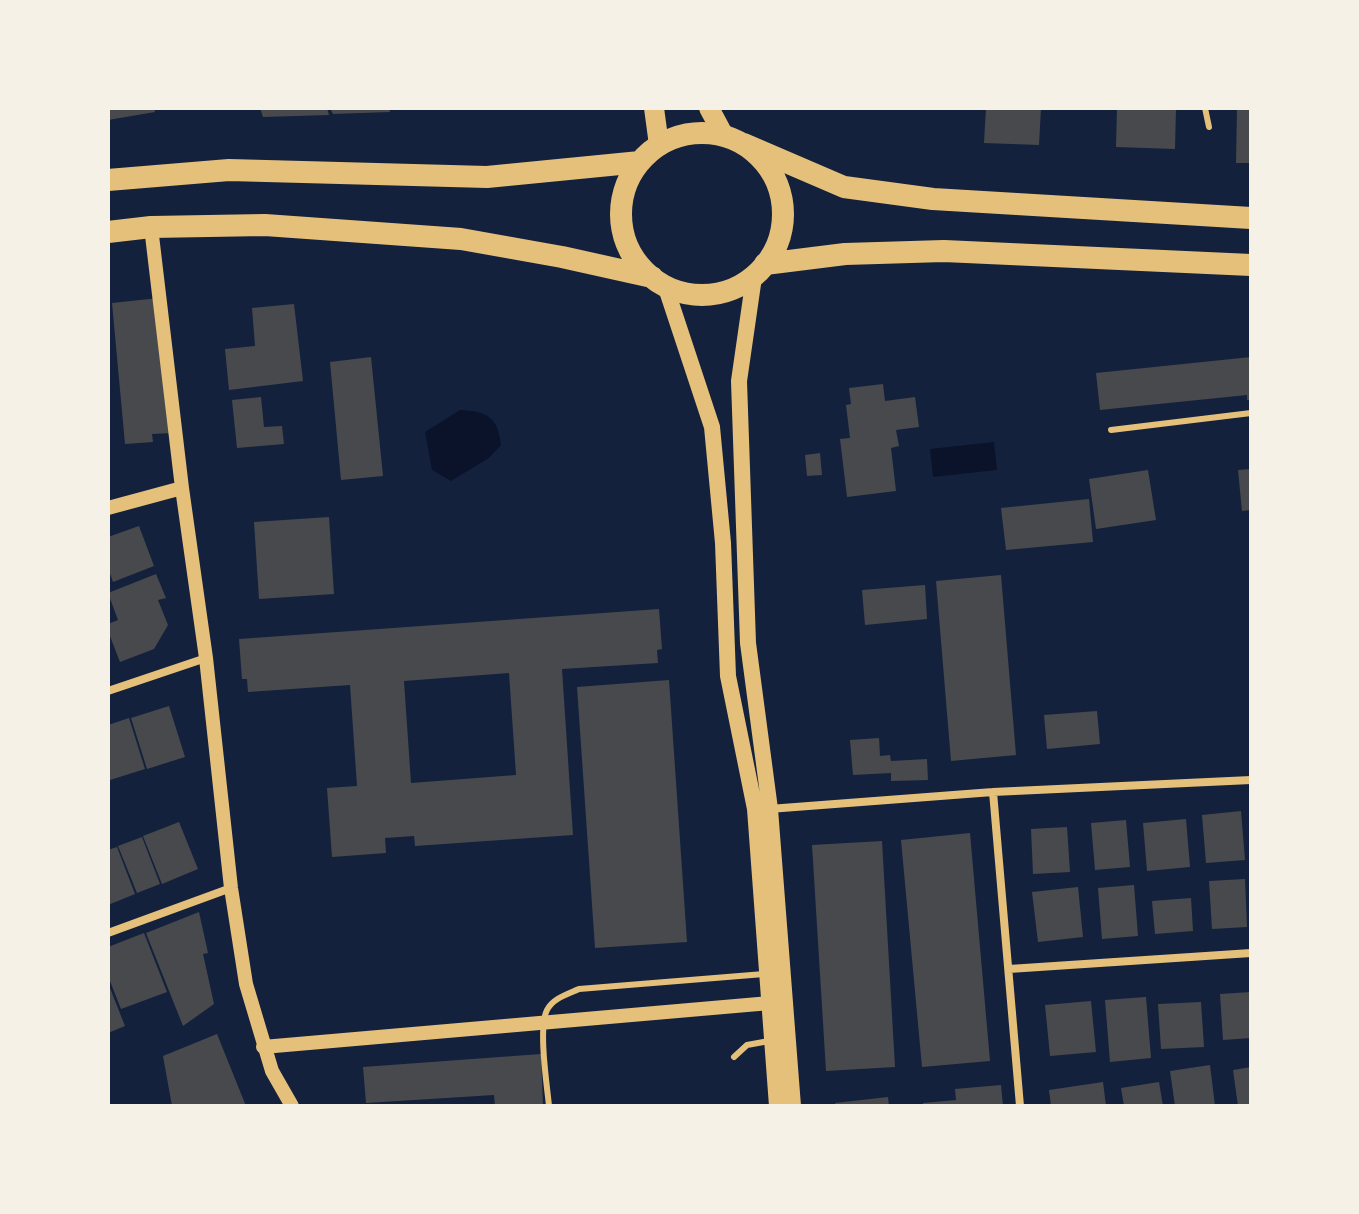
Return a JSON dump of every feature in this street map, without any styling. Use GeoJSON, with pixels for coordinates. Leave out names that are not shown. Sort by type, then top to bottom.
{"type":"FeatureCollection","features":[{"type":"Feature","properties":{"kind":"highway"},"geometry":{"type":"LineString","coordinates":[[734,140],[764,161],[777,183],[783,208],[781,234],[759,270],[730,290],[703,295],[676,291],[658,281],[634,259],[623,235],[621,210],[627,184],[640,162],[659,145],[691,134],[734,140],[844,187],[933,199],[1251,218]]}},
{"type":"Feature","properties":{"kind":"highway"},"geometry":{"type":"LineString","coordinates":[[108,180],[229,170],[487,177],[640,162]]}},
{"type":"Feature","properties":{"kind":"highway"},"geometry":{"type":"LineString","coordinates":[[108,232],[151,227],[265,225],[461,239],[562,257],[658,281]]}},
{"type":"Feature","properties":{"kind":"highway"},"geometry":{"type":"LineString","coordinates":[[759,270],[845,254],[944,251],[1251,265]]}},
{"type":"Feature","properties":{"kind":"main road"},"geometry":{"type":"LineString","coordinates":[[654,108],[659,145]]}},
{"type":"Feature","properties":{"kind":"main road"},"geometry":{"type":"LineString","coordinates":[[709,108],[734,140]]}},
{"type":"Feature","properties":{"kind":"main road"},"geometry":{"type":"LineString","coordinates":[[759,270],[739,381],[748,643],[778,1003],[793,1106]]}},
{"type":"Feature","properties":{"kind":"main road"},"geometry":{"type":"LineString","coordinates":[[658,281],[712,427],[723,543],[728,676],[763,809],[767,973],[778,1003],[773,1041],[777,1106]]}},
{"type":"Feature","properties":{"kind":"street"},"geometry":{"type":"LineString","coordinates":[[151,227],[206,658],[231,888],[246,984],[272,1071],[292,1106]]}},
{"type":"Feature","properties":{"kind":"street"},"geometry":{"type":"LineString","coordinates":[[108,508],[182,488]]}},
{"type":"Feature","properties":{"kind":"street"},"geometry":{"type":"LineString","coordinates":[[108,691],[206,658]]}},
{"type":"Feature","properties":{"kind":"street"},"geometry":{"type":"LineString","coordinates":[[763,809],[993,792],[1251,780]]}},
{"type":"Feature","properties":{"kind":"street"},"geometry":{"type":"LineString","coordinates":[[993,792],[1020,1106]]}},
{"type":"Feature","properties":{"kind":"street"},"geometry":{"type":"LineString","coordinates":[[108,933],[231,888]]}},
{"type":"Feature","properties":{"kind":"street"},"geometry":{"type":"LineString","coordinates":[[1009,969],[1251,953]]}},
{"type":"Feature","properties":{"kind":"street"},"geometry":{"type":"LineString","coordinates":[[263,1047],[778,1003]]}},
{"type":"Feature","properties":{"kind":"lane"},"geometry":{"type":"LineString","coordinates":[[1205,108],[1209,127]]}},
{"type":"Feature","properties":{"kind":"lane"},"geometry":{"type":"LineString","coordinates":[[1111,430],[1251,413]]}},
{"type":"Feature","properties":{"kind":"lane"},"geometry":{"type":"LineString","coordinates":[[549,1106],[545,1023],[546,1010],[557,998],[579,989],[767,973]]}},
{"type":"Feature","properties":{"kind":"lane"},"geometry":{"type":"LineString","coordinates":[[734,1057],[747,1045],[773,1041]]}},
{"type":"Feature","properties":{"kind":"water"},"geometry":{"type":"Polygon","coordinates":[[[460,410],[490,417],[497,428],[501,445],[489,458],[451,481],[432,470],[425,432],[460,410]]]}},
{"type":"Feature","properties":{"kind":"water"},"geometry":{"type":"Polygon","coordinates":[[[994,442],[997,470],[933,477],[930,449],[994,442]]]}},
{"type":"Feature","properties":{"kind":"building"},"geometry":{"type":"Polygon","coordinates":[[[108,108],[154,108],[155,112],[108,120],[108,108]]]}},
{"type":"Feature","properties":{"kind":"building"},"geometry":{"type":"Polygon","coordinates":[[[260,108],[327,108],[329,115],[263,117],[260,108]]]}},
{"type":"Feature","properties":{"kind":"building"},"geometry":{"type":"Polygon","coordinates":[[[330,108],[389,108],[390,112],[333,114],[330,108]]]}},
{"type":"Feature","properties":{"kind":"building"},"geometry":{"type":"Polygon","coordinates":[[[986,108],[1041,108],[1039,145],[984,143],[986,108]]]}},
{"type":"Feature","properties":{"kind":"building"},"geometry":{"type":"Polygon","coordinates":[[[1117,108],[1176,108],[1175,149],[1116,147],[1117,108]]]}},
{"type":"Feature","properties":{"kind":"building"},"geometry":{"type":"Polygon","coordinates":[[[1237,108],[1251,108],[1251,163],[1236,163],[1237,108]]]}},
{"type":"Feature","properties":{"kind":"building"},"geometry":{"type":"Polygon","coordinates":[[[159,298],[172,433],[152,434],[153,442],[125,444],[112,303],[159,298]]]}},
{"type":"Feature","properties":{"kind":"building"},"geometry":{"type":"Polygon","coordinates":[[[294,304],[303,381],[229,390],[225,349],[255,346],[252,308],[294,304]]]}},
{"type":"Feature","properties":{"kind":"building"},"geometry":{"type":"Polygon","coordinates":[[[371,357],[383,476],[341,480],[330,362],[371,357]]]}},
{"type":"Feature","properties":{"kind":"building"},"geometry":{"type":"Polygon","coordinates":[[[1251,357],[1251,400],[1247,400],[1247,395],[1100,410],[1096,373],[1251,357]]]}},
{"type":"Feature","properties":{"kind":"building"},"geometry":{"type":"Polygon","coordinates":[[[883,384],[885,401],[915,397],[919,427],[896,430],[899,446],[891,448],[896,491],[847,497],[840,439],[850,438],[846,405],[851,404],[849,388],[883,384]]]}},
{"type":"Feature","properties":{"kind":"building"},"geometry":{"type":"Polygon","coordinates":[[[261,397],[264,427],[282,426],[284,444],[237,448],[232,400],[261,397]]]}},
{"type":"Feature","properties":{"kind":"building"},"geometry":{"type":"Polygon","coordinates":[[[820,453],[822,475],[807,476],[805,455],[820,453]]]}},
{"type":"Feature","properties":{"kind":"building"},"geometry":{"type":"Polygon","coordinates":[[[1251,469],[1251,510],[1242,511],[1238,470],[1251,469]]]}},
{"type":"Feature","properties":{"kind":"building"},"geometry":{"type":"Polygon","coordinates":[[[1148,470],[1156,520],[1096,529],[1089,479],[1148,470]]]}},
{"type":"Feature","properties":{"kind":"building"},"geometry":{"type":"Polygon","coordinates":[[[1089,499],[1093,542],[1006,550],[1001,508],[1089,499]]]}},
{"type":"Feature","properties":{"kind":"building"},"geometry":{"type":"Polygon","coordinates":[[[329,517],[334,594],[259,599],[254,522],[329,517]]]}},
{"type":"Feature","properties":{"kind":"building"},"geometry":{"type":"Polygon","coordinates":[[[139,526],[154,566],[113,582],[108,568],[108,537],[139,526]]]}},
{"type":"Feature","properties":{"kind":"building"},"geometry":{"type":"Polygon","coordinates":[[[156,574],[166,598],[158,600],[168,625],[154,649],[120,662],[108,631],[108,624],[118,620],[108,593],[156,574]]]}},
{"type":"Feature","properties":{"kind":"building"},"geometry":{"type":"Polygon","coordinates":[[[1001,575],[1016,755],[951,761],[936,581],[1001,575]]]}},
{"type":"Feature","properties":{"kind":"building"},"geometry":{"type":"Polygon","coordinates":[[[925,585],[927,619],[865,625],[862,590],[925,585]]]}},
{"type":"Feature","properties":{"kind":"building"},"geometry":{"type":"Polygon","coordinates":[[[659,609],[662,649],[657,650],[658,663],[562,669],[573,835],[415,846],[414,836],[385,838],[386,853],[332,857],[327,788],[357,786],[350,685],[248,692],[247,679],[242,679],[239,639],[659,609]],[[509,673],[404,681],[411,783],[516,775],[509,673]]]}},
{"type":"Feature","properties":{"kind":"building"},"geometry":{"type":"Polygon","coordinates":[[[669,680],[687,942],[595,948],[577,687],[669,680]]]}},
{"type":"Feature","properties":{"kind":"building"},"geometry":{"type":"Polygon","coordinates":[[[169,706],[185,757],[147,769],[131,718],[169,706]]]}},
{"type":"Feature","properties":{"kind":"building"},"geometry":{"type":"Polygon","coordinates":[[[1097,711],[1100,744],[1047,749],[1044,715],[1097,711]]]}},
{"type":"Feature","properties":{"kind":"building"},"geometry":{"type":"Polygon","coordinates":[[[129,718],[145,769],[110,780],[108,725],[129,718]]]}},
{"type":"Feature","properties":{"kind":"building"},"geometry":{"type":"Polygon","coordinates":[[[879,738],[880,756],[890,755],[891,761],[927,759],[928,780],[891,781],[891,773],[853,775],[850,740],[879,738]]]}},
{"type":"Feature","properties":{"kind":"building"},"geometry":{"type":"Polygon","coordinates":[[[1241,811],[1245,860],[1206,863],[1202,815],[1241,811]]]}},
{"type":"Feature","properties":{"kind":"building"},"geometry":{"type":"Polygon","coordinates":[[[1186,819],[1190,867],[1147,871],[1143,823],[1186,819]]]}},
{"type":"Feature","properties":{"kind":"building"},"geometry":{"type":"Polygon","coordinates":[[[1126,820],[1130,867],[1095,870],[1091,823],[1126,820]]]}},
{"type":"Feature","properties":{"kind":"building"},"geometry":{"type":"Polygon","coordinates":[[[179,822],[198,869],[162,884],[143,836],[179,822]]]}},
{"type":"Feature","properties":{"kind":"building"},"geometry":{"type":"Polygon","coordinates":[[[1067,827],[1070,872],[1033,874],[1031,829],[1067,827]]]}},
{"type":"Feature","properties":{"kind":"building"},"geometry":{"type":"Polygon","coordinates":[[[970,833],[990,1061],[922,1067],[901,840],[970,833]]]}},
{"type":"Feature","properties":{"kind":"building"},"geometry":{"type":"Polygon","coordinates":[[[142,837],[160,884],[137,893],[118,846],[142,837]]]}},
{"type":"Feature","properties":{"kind":"building"},"geometry":{"type":"Polygon","coordinates":[[[882,841],[895,1067],[826,1071],[812,845],[882,841]]]}},
{"type":"Feature","properties":{"kind":"building"},"geometry":{"type":"Polygon","coordinates":[[[117,847],[135,894],[108,905],[108,850],[117,847]]]}},
{"type":"Feature","properties":{"kind":"building"},"geometry":{"type":"Polygon","coordinates":[[[1245,879],[1247,927],[1212,929],[1209,881],[1245,879]]]}},
{"type":"Feature","properties":{"kind":"building"},"geometry":{"type":"Polygon","coordinates":[[[1134,885],[1138,936],[1102,939],[1098,888],[1134,885]]]}},
{"type":"Feature","properties":{"kind":"building"},"geometry":{"type":"Polygon","coordinates":[[[1078,887],[1083,937],[1038,942],[1032,892],[1078,887]]]}},
{"type":"Feature","properties":{"kind":"building"},"geometry":{"type":"Polygon","coordinates":[[[1191,898],[1193,931],[1155,934],[1152,901],[1191,898]]]}},
{"type":"Feature","properties":{"kind":"building"},"geometry":{"type":"Polygon","coordinates":[[[199,912],[208,953],[203,954],[214,1004],[183,1026],[146,933],[199,912]]]}},
{"type":"Feature","properties":{"kind":"building"},"geometry":{"type":"Polygon","coordinates":[[[144,933],[167,992],[121,1009],[108,976],[108,947],[144,933]]]}},
{"type":"Feature","properties":{"kind":"building"},"geometry":{"type":"Polygon","coordinates":[[[108,983],[125,1026],[108,1033],[108,983]]]}},
{"type":"Feature","properties":{"kind":"building"},"geometry":{"type":"Polygon","coordinates":[[[1251,992],[1251,1038],[1223,1040],[1220,994],[1251,992]]]}},
{"type":"Feature","properties":{"kind":"building"},"geometry":{"type":"Polygon","coordinates":[[[1146,997],[1151,1058],[1110,1062],[1105,1000],[1146,997]]]}},
{"type":"Feature","properties":{"kind":"building"},"geometry":{"type":"Polygon","coordinates":[[[1091,1001],[1096,1052],[1050,1056],[1045,1005],[1091,1001]]]}},
{"type":"Feature","properties":{"kind":"building"},"geometry":{"type":"Polygon","coordinates":[[[1201,1002],[1204,1047],[1161,1049],[1158,1004],[1201,1002]]]}},
{"type":"Feature","properties":{"kind":"building"},"geometry":{"type":"Polygon","coordinates":[[[217,1034],[246,1106],[172,1106],[163,1056],[217,1034]]]}},
{"type":"Feature","properties":{"kind":"building"},"geometry":{"type":"Polygon","coordinates":[[[541,1054],[543,1106],[495,1106],[494,1095],[366,1103],[363,1067],[541,1054]]]}},
{"type":"Feature","properties":{"kind":"building"},"geometry":{"type":"Polygon","coordinates":[[[1210,1065],[1215,1106],[1175,1106],[1170,1071],[1210,1065]]]}},
{"type":"Feature","properties":{"kind":"building"},"geometry":{"type":"Polygon","coordinates":[[[1251,1067],[1251,1106],[1238,1106],[1233,1070],[1251,1067]]]}},
{"type":"Feature","properties":{"kind":"building"},"geometry":{"type":"Polygon","coordinates":[[[1103,1082],[1106,1106],[1051,1106],[1049,1090],[1103,1082]]]}},
{"type":"Feature","properties":{"kind":"building"},"geometry":{"type":"Polygon","coordinates":[[[1159,1082],[1163,1106],[1124,1106],[1121,1088],[1159,1082]]]}},
{"type":"Feature","properties":{"kind":"building"},"geometry":{"type":"Polygon","coordinates":[[[1001,1085],[1003,1106],[923,1106],[923,1103],[956,1100],[955,1089],[1001,1085]]]}},
{"type":"Feature","properties":{"kind":"building"},"geometry":{"type":"Polygon","coordinates":[[[888,1097],[889,1106],[836,1106],[835,1103],[888,1097]]]}}]}
